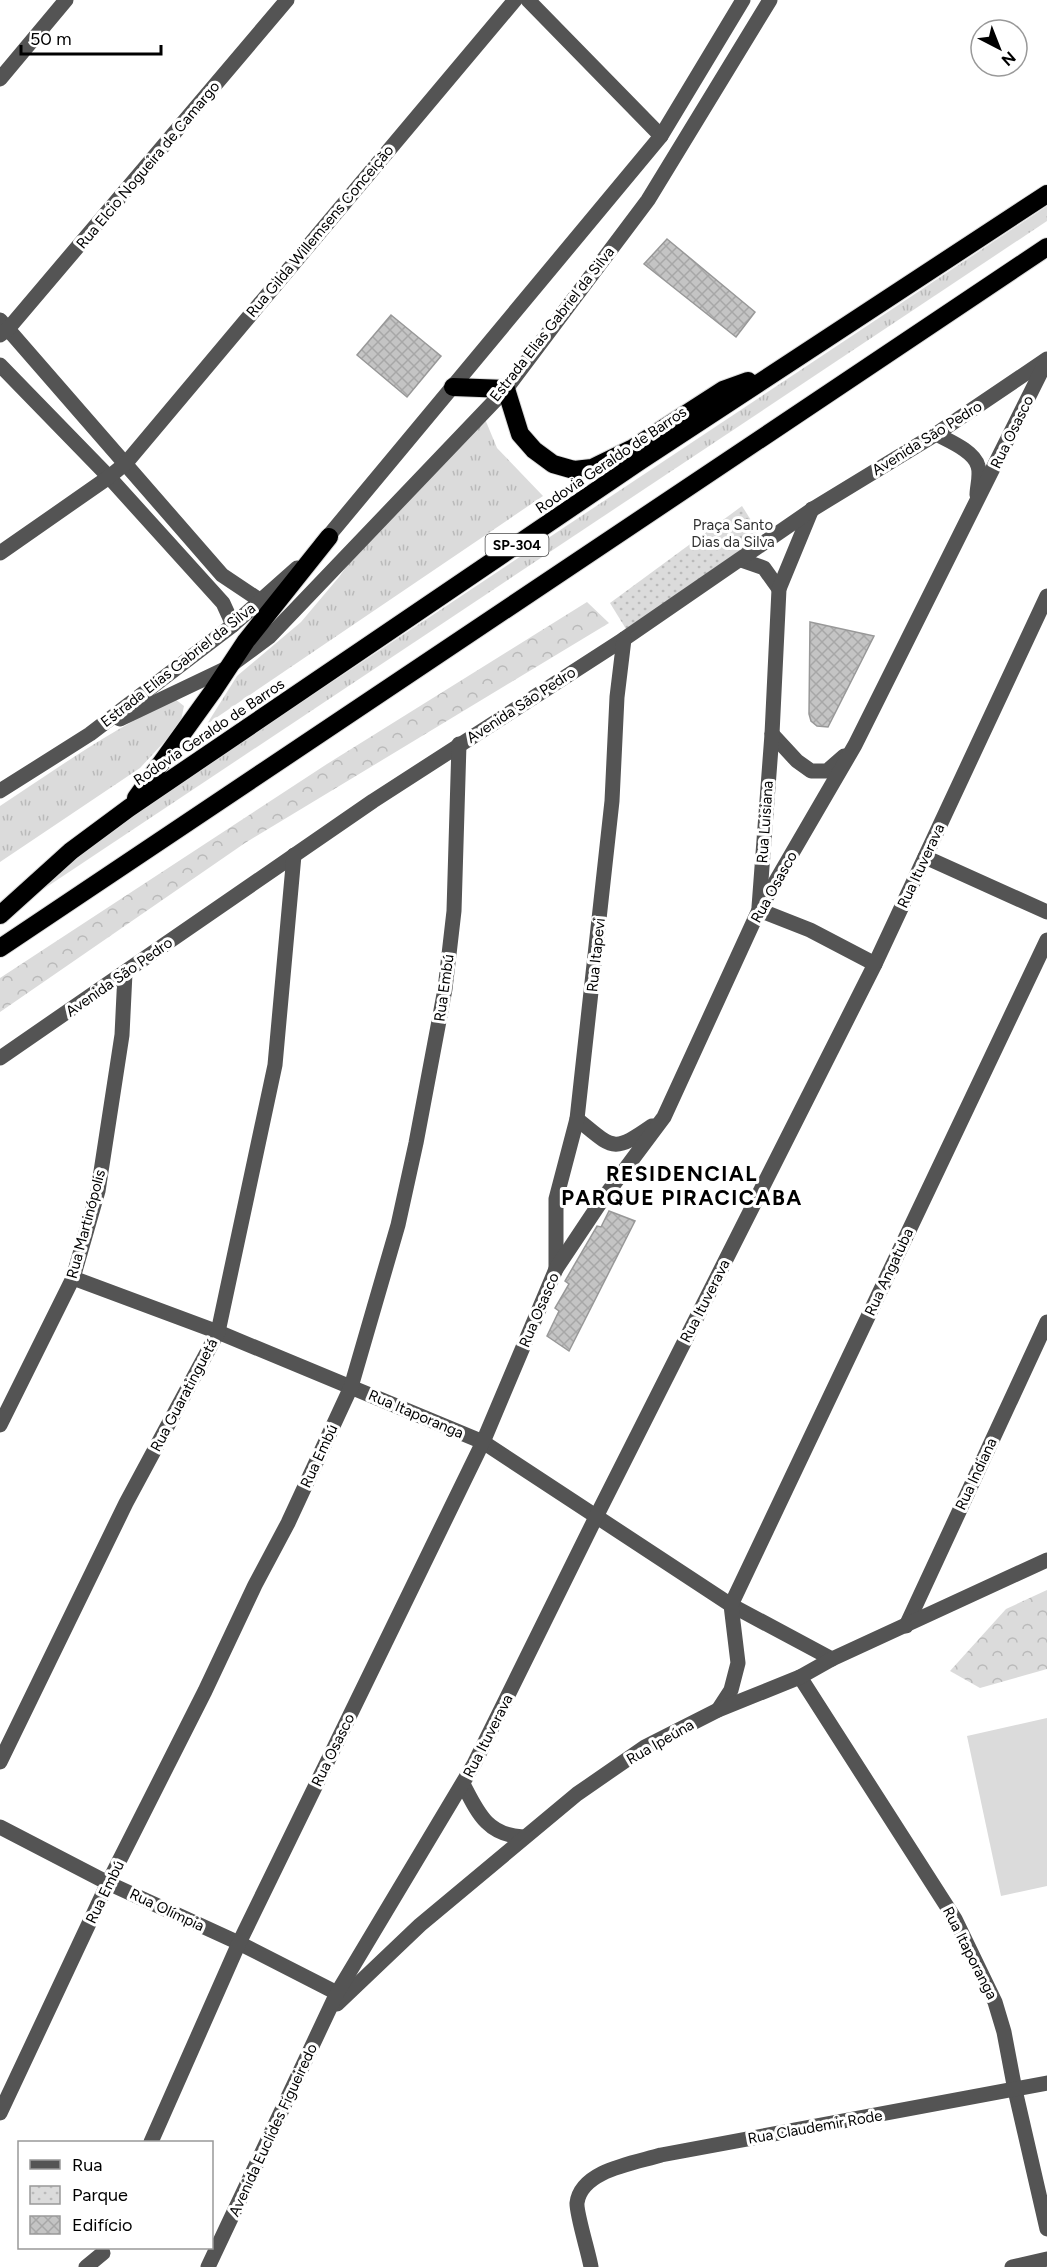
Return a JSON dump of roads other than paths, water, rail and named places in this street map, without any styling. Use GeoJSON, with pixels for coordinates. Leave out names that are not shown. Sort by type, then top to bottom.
{"type":"FeatureCollection","features":[{"type":"Feature","properties":{"kind":"highway","name":"Rodovia Geraldo de Barros"},"geometry":{"type":"LineString","coordinates":[[0,915],[71,851],[129,808],[775,371],[1047,194]]}},
{"type":"Feature","properties":{"kind":"highway","name":"SP-304"},"geometry":{"type":"LineString","coordinates":[[0,948],[1039,260],[1047,247]]}},
{"type":"Feature","properties":{"kind":"highway"},"geometry":{"type":"LineString","coordinates":[[453,387],[506,388],[520,434],[534,450],[553,464],[574,470],[592,468],[633,448],[723,390],[775,371]]}},
{"type":"Feature","properties":{"kind":"highway"},"geometry":{"type":"LineString","coordinates":[[129,808],[227,668],[329,537]]}},
{"type":"Feature","properties":{"kind":"street"},"geometry":{"type":"LineString","coordinates":[[0,79],[66,0]]}},
{"type":"Feature","properties":{"kind":"street","name":"Rua Elcio Nogueira de Camargo"},"geometry":{"type":"LineString","coordinates":[[3,328],[287,0]]}},
{"type":"Feature","properties":{"kind":"street","name":"Rua Gilda Willemsens Conceição"},"geometry":{"type":"LineString","coordinates":[[0,552],[126,463],[514,0]]}},
{"type":"Feature","properties":{"kind":"street"},"geometry":{"type":"LineString","coordinates":[[528,0],[661,136]]}},
{"type":"Feature","properties":{"kind":"street","name":"Estrada Elias Gabriel da Silva"},"geometry":{"type":"LineString","coordinates":[[90,734],[233,625],[329,537],[661,136],[743,0]]}},
{"type":"Feature","properties":{"kind":"street","name":"Estrada Elias Gabriel da Silva"},"geometry":{"type":"LineString","coordinates":[[90,734],[227,668],[269,637],[506,388],[648,200],[770,0]]}},
{"type":"Feature","properties":{"kind":"street"},"geometry":{"type":"LineString","coordinates":[[3,328],[126,463],[222,575],[261,601]]}},
{"type":"Feature","properties":{"kind":"street","name":"Avenida São Pedro"},"geometry":{"type":"LineString","coordinates":[[0,1058],[459,744],[624,639],[813,508],[936,434],[1047,359]]}},
{"type":"Feature","properties":{"kind":"street","name":"Rua Osasco"},"geometry":{"type":"LineString","coordinates":[[152,2141],[239,1943],[483,1443],[556,1269],[602,1200],[664,1117],[759,910],[855,745],[1047,359]]}},
{"type":"Feature","properties":{"kind":"street"},"geometry":{"type":"LineString","coordinates":[[0,365],[109,477],[223,603],[233,625]]}},
{"type":"Feature","properties":{"kind":"street","name":"Rua Osasco"},"geometry":{"type":"LineString","coordinates":[[936,434],[973,458],[978,467],[976,504]]}},
{"type":"Feature","properties":{"kind":"street","name":"Rua Luisiana"},"geometry":{"type":"LineString","coordinates":[[759,910],[772,734],[779,590],[813,508]]}},
{"type":"Feature","properties":{"kind":"street"},"geometry":{"type":"LineString","coordinates":[[741,560],[764,568],[779,590]]}},
{"type":"Feature","properties":{"kind":"street","name":"Rua Ituverava"},"geometry":{"type":"LineString","coordinates":[[337,1993],[474,1764],[875,964],[1047,596]]}},
{"type":"Feature","properties":{"kind":"street","name":"Rua Itapevi"},"geometry":{"type":"LineString","coordinates":[[556,1269],[556,1199],[577,1119],[612,801],[617,697],[624,639]]}},
{"type":"Feature","properties":{"kind":"street"},"geometry":{"type":"LineString","coordinates":[[0,791],[90,734]]}},
{"type":"Feature","properties":{"kind":"street"},"geometry":{"type":"LineString","coordinates":[[772,734],[797,761],[811,771],[827,771],[855,745]]}},
{"type":"Feature","properties":{"kind":"street","name":"Rua Embú"},"geometry":{"type":"LineString","coordinates":[[0,2113],[108,1883],[288,1523],[351,1387],[398,1225],[445,989],[454,911],[459,744]]}},
{"type":"Feature","properties":{"kind":"street","name":"Rua Guaratinguetá"},"geometry":{"type":"LineString","coordinates":[[0,1762],[126,1503],[218,1332],[275,1065],[294,855]]}},
{"type":"Feature","properties":{"kind":"street"},"geometry":{"type":"LineString","coordinates":[[925,857],[1047,912]]}},
{"type":"Feature","properties":{"kind":"street"},"geometry":{"type":"LineString","coordinates":[[759,910],[810,930],[875,964]]}},
{"type":"Feature","properties":{"kind":"street","name":"Rua Angatuba"},"geometry":{"type":"LineString","coordinates":[[730,1605],[1047,940]]}},
{"type":"Feature","properties":{"kind":"street","name":"Rua Martinópolis"},"geometry":{"type":"LineString","coordinates":[[0,1425],[74,1278],[98,1191],[122,1035],[126,973]]}},
{"type":"Feature","properties":{"kind":"street"},"geometry":{"type":"LineString","coordinates":[[577,1119],[608,1144],[627,1144],[664,1117]]}},
{"type":"Feature","properties":{"kind":"street","name":"Rua Itaporanga"},"geometry":{"type":"LineString","coordinates":[[74,1278],[218,1332],[483,1443],[730,1605],[832,1659]]}},
{"type":"Feature","properties":{"kind":"street","name":"Rua Indiana"},"geometry":{"type":"LineString","coordinates":[[906,1626],[1047,1322]]}},
{"type":"Feature","properties":{"kind":"street","name":"Rua Ipeúna"},"geometry":{"type":"LineString","coordinates":[[328,2012],[420,1925],[523,1837],[577,1794],[645,1747],[718,1710],[800,1677],[832,1659],[1047,1560]]}},
{"type":"Feature","properties":{"kind":"street"},"geometry":{"type":"LineString","coordinates":[[718,1710],[730,1690],[738,1663],[730,1605]]}},
{"type":"Feature","properties":{"kind":"street","name":"Rua Itaporanga"},"geometry":{"type":"LineString","coordinates":[[800,1677],[956,1918],[995,2002],[1004,2032],[1047,2229]]}},
{"type":"Feature","properties":{"kind":"street"},"geometry":{"type":"LineString","coordinates":[[463,1784],[474,1806],[494,1830],[506,1836],[523,1837]]}},
{"type":"Feature","properties":{"kind":"street","name":"Rua Olímpia"},"geometry":{"type":"LineString","coordinates":[[0,1827],[108,1883],[239,1943],[337,1993]]}},
{"type":"Feature","properties":{"kind":"street","name":"Avenida Euclides Figueiredo"},"geometry":{"type":"LineString","coordinates":[[208,2267],[337,1993]]}},
{"type":"Feature","properties":{"kind":"street","name":"Rua Claudemir Rode"},"geometry":{"type":"LineString","coordinates":[[591,2267],[577,2204],[586,2183],[605,2172],[661,2155],[1047,2083]]}},
{"type":"Feature","properties":{"kind":"street"},"geometry":{"type":"LineString","coordinates":[[86,2267],[102,2256]]}},
{"type":"Feature","properties":{"kind":"street"},"geometry":{"type":"LineString","coordinates":[[1012,2267],[1047,2259]]}},
{"type":"Feature","properties":{"kind":"district","name":"RESIDENCIAL PARQUE PIRACICABA"},"geometry":{"type":"Point","coordinates":[682,1185]}},
{"type":"Feature","properties":{"kind":"park label","name":"Praça Santo Dias da Silva"},"geometry":{"type":"Point","coordinates":[733,534]}}]}
